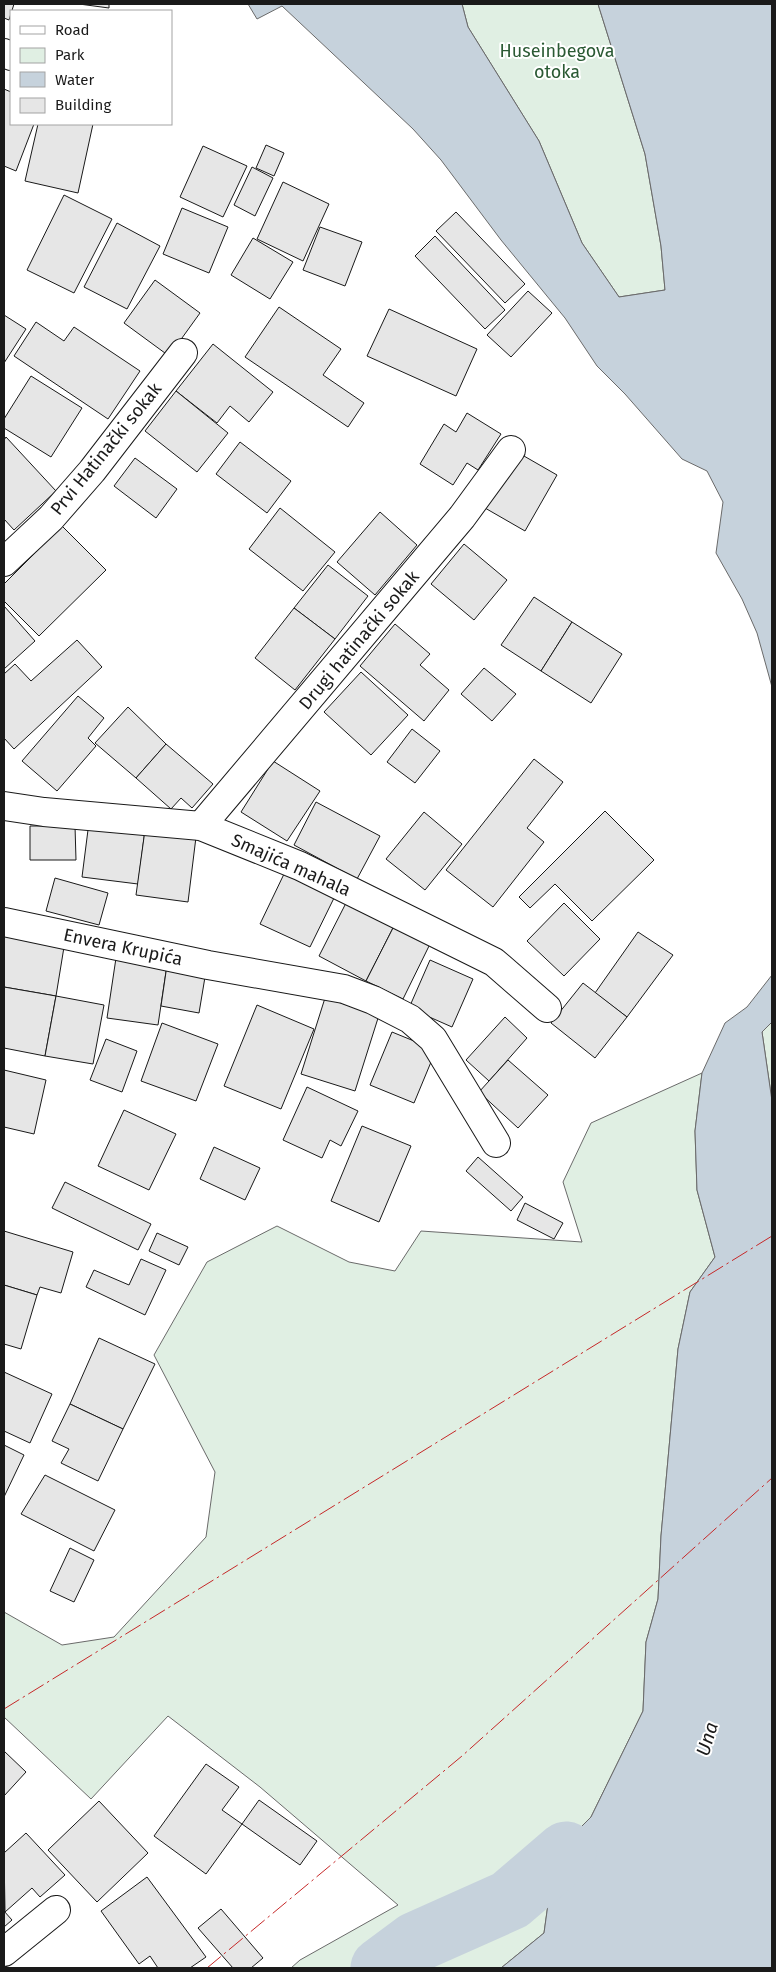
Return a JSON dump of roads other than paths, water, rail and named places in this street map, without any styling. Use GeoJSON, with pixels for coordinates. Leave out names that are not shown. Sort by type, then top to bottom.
{"type":"FeatureCollection","features":[{"type":"Feature","properties":{"kind":"street","name":"Prvi Hatinački sokak"},"geometry":{"type":"LineString","coordinates":[[4,562],[51,518],[92,471],[184,353]]}},
{"type":"Feature","properties":{"kind":"street","name":"Drugi hatinački sokak"},"geometry":{"type":"LineString","coordinates":[[201,826],[462,517],[511,450]]}},
{"type":"Feature","properties":{"kind":"street","name":"Smajića mahala"},"geometry":{"type":"LineString","coordinates":[[4,806],[44,812],[201,826],[300,866],[494,962],[547,1008]]}},
{"type":"Feature","properties":{"kind":"street","name":"Envera Krupića"},"geometry":{"type":"LineString","coordinates":[[4,922],[242,970],[344,988],[373,1000],[410,1019],[434,1039],[496,1143]]}},
{"type":"Feature","properties":{"kind":"street"},"geometry":{"type":"LineString","coordinates":[[4,1952],[56,1910]]}},
{"type":"Feature","properties":{"kind":"water"},"geometry":{"type":"Polygon","coordinates":[[[248,4],[462,4],[468,27],[539,141],[582,243],[619,297],[665,290],[661,246],[645,154],[598,4],[772,4],[772,687],[757,633],[742,599],[716,553],[723,502],[707,471],[682,459],[625,394],[597,366],[565,318],[501,240],[441,160],[413,129],[282,6],[257,19],[248,4]]]}},
{"type":"Feature","properties":{"kind":"water","name":"Una"},"geometry":{"type":"Polygon","coordinates":[[[772,975],[772,1022],[762,1032],[772,1101],[772,1968],[501,1968],[544,1933],[549,1897],[569,1839],[591,1817],[643,1711],[646,1642],[658,1599],[661,1536],[678,1349],[690,1292],[715,1257],[697,1190],[695,1131],[702,1073],[725,1023],[747,1007],[772,975]]]}},
{"type":"Feature","properties":{"kind":"waterway"},"geometry":{"type":"LineString","coordinates":[[381,1968],[416,1942],[510,1900],[566,1852]]}},
{"type":"Feature","properties":{"kind":"park label","name":"Huseinbegova otoka"},"geometry":{"type":"Point","coordinates":[557,61]}}]}
